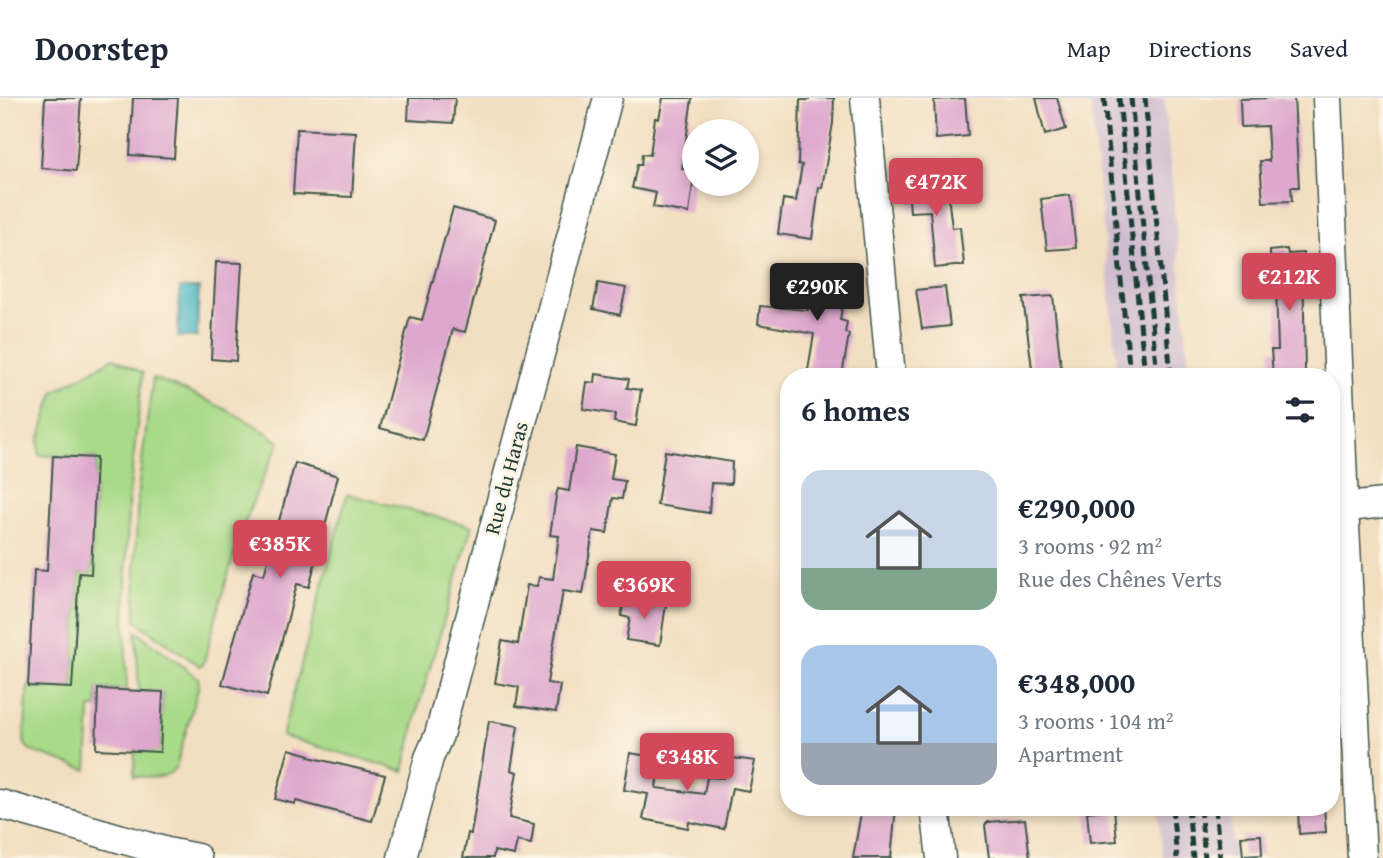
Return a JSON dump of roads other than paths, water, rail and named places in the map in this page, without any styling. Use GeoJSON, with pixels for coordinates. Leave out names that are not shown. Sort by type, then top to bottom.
{"type":"FeatureCollection","features":[{"type":"Feature","properties":{"kind":"street","name":"Rue du Haras"},"geometry":{"type":"LineString","coordinates":[[402,858],[429,758],[442,722],[608,98]]}},
{"type":"Feature","properties":{"kind":"street"},"geometry":{"type":"LineString","coordinates":[[865,98],[890,368]]}},
{"type":"Feature","properties":{"kind":"street"},"geometry":{"type":"LineString","coordinates":[[1326,98],[1334,368]]}},
{"type":"Feature","properties":{"kind":"street"},"geometry":{"type":"LineString","coordinates":[[1340,508],[1383,503]]}},
{"type":"Feature","properties":{"kind":"street"},"geometry":{"type":"LineString","coordinates":[[1340,537],[1362,858]]}},
{"type":"Feature","properties":{"kind":"street"},"geometry":{"type":"LineString","coordinates":[[0,804],[167,852],[197,858]]}},
{"type":"Feature","properties":{"kind":"street"},"geometry":{"type":"LineString","coordinates":[[936,816],[941,858]]}},
{"type":"Feature","properties":{"kind":"water"},"geometry":{"type":"Polygon","coordinates":[[[180,288],[199,288],[197,337],[178,337],[180,288]]]}},
{"type":"Feature","properties":{"kind":"railway"},"geometry":{"type":"LineString","coordinates":[[1104,98],[1129,368]]}},
{"type":"Feature","properties":{"kind":"railway"},"geometry":{"type":"LineString","coordinates":[[1119,98],[1144,368]]}},
{"type":"Feature","properties":{"kind":"railway"},"geometry":{"type":"LineString","coordinates":[[1131,98],[1156,368]]}},
{"type":"Feature","properties":{"kind":"railway"},"geometry":{"type":"LineString","coordinates":[[1145,98],[1170,368]]}},
{"type":"Feature","properties":{"kind":"railway"},"geometry":{"type":"LineString","coordinates":[[1173,816],[1177,858]]}},
{"type":"Feature","properties":{"kind":"railway"},"geometry":{"type":"LineString","coordinates":[[1189,816],[1193,858]]}},
{"type":"Feature","properties":{"kind":"railway"},"geometry":{"type":"LineString","coordinates":[[1201,816],[1205,858]]}},
{"type":"Feature","properties":{"kind":"railway"},"geometry":{"type":"LineString","coordinates":[[1216,816],[1220,858]]}}]}
